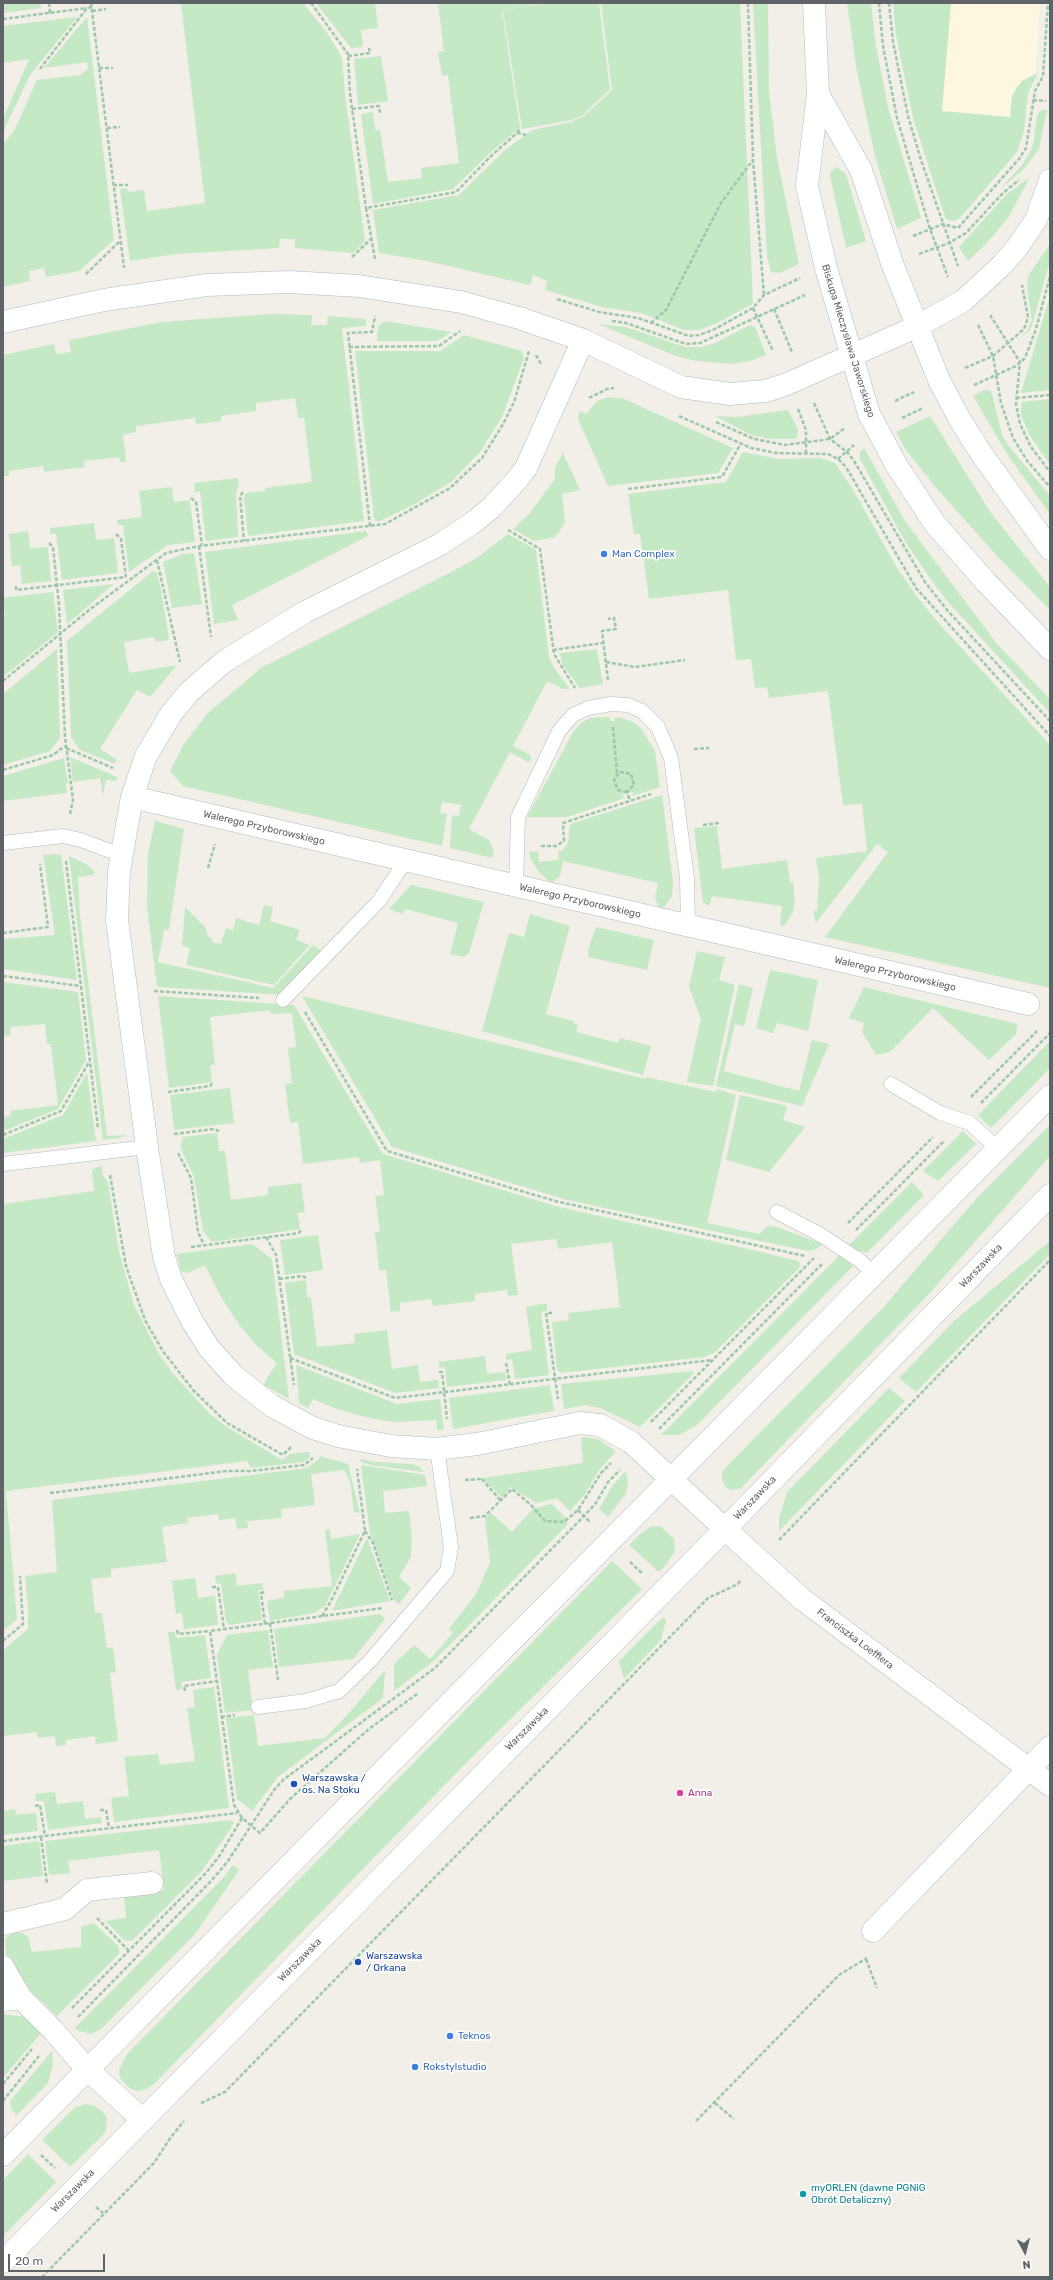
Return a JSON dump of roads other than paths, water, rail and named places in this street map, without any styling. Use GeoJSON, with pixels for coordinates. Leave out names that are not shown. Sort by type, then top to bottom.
{"type":"FeatureCollection","features":[{"type":"Feature","properties":{"kind":"street","name":"Biskupa Mieczysława Jaworskiego"},"geometry":{"type":"LineString","coordinates":[[814,3],[818,94],[807,186],[826,268],[851,355],[876,431],[935,524],[1050,649]]}},
{"type":"Feature","properties":{"kind":"street","name":"Biskupa Mieczysława Jaworskiego"},"geometry":{"type":"LineString","coordinates":[[818,94],[861,170],[916,327],[939,380],[960,420],[1004,488],[1050,549]]}},
{"type":"Feature","properties":{"kind":"street"},"geometry":{"type":"LineString","coordinates":[[3,322],[104,300],[182,288],[232,283],[289,282],[359,286],[432,297],[492,310],[583,340],[681,386],[730,394],[766,391],[787,384],[916,327],[975,292],[1002,266],[1036,220],[1050,180]]}},
{"type":"Feature","properties":{"kind":"street","name":"Franciszka Loefflera"},"geometry":{"type":"LineString","coordinates":[[583,340],[526,468],[516,481],[490,508],[469,526],[439,545],[305,612],[225,661],[189,692],[171,714],[156,736],[138,776],[132,797],[121,855],[118,887],[118,920],[147,1147],[167,1267],[192,1322],[221,1362],[243,1384],[266,1402],[313,1428],[372,1444],[437,1449],[477,1444],[580,1423],[600,1425],[631,1442],[802,1599],[1050,1785]]}},
{"type":"Feature","properties":{"kind":"street","name":"Walerego Przyborowskiego"},"geometry":{"type":"LineString","coordinates":[[132,797],[1028,1004]]}},
{"type":"Feature","properties":{"kind":"street"},"geometry":{"type":"LineString","coordinates":[[3,2155],[1050,1096]]}},
{"type":"Feature","properties":{"kind":"street","name":"Warszawska"},"geometry":{"type":"LineString","coordinates":[[3,2262],[725,1529],[1050,1195]]}},
{"type":"Feature","properties":{"kind":"street"},"geometry":{"type":"LineString","coordinates":[[873,1932],[1050,1747]]}},
{"type":"Feature","properties":{"kind":"street"},"geometry":{"type":"LineString","coordinates":[[3,1924],[65,1909],[87,1890],[152,1883]]}},
{"type":"Feature","properties":{"kind":"street"},"geometry":{"type":"LineString","coordinates":[[3,1967],[12,1999],[52,2028],[87,2069],[143,2120]]}},
{"type":"Feature","properties":{"kind":"lane"},"geometry":{"type":"LineString","coordinates":[[516,886],[517,823],[522,805],[554,740],[566,721],[581,711],[601,705],[621,704],[635,707],[650,718],[658,727],[671,758],[687,878],[688,926]]}},
{"type":"Feature","properties":{"kind":"lane"},"geometry":{"type":"LineString","coordinates":[[3,844],[63,836],[82,840],[121,855]]}},
{"type":"Feature","properties":{"kind":"lane"},"geometry":{"type":"LineString","coordinates":[[284,1000],[379,901],[406,860]]}},
{"type":"Feature","properties":{"kind":"lane"},"geometry":{"type":"LineString","coordinates":[[890,1084],[940,1113],[970,1123],[998,1148]]}},
{"type":"Feature","properties":{"kind":"lane"},"geometry":{"type":"LineString","coordinates":[[3,1164],[147,1147]]}},
{"type":"Feature","properties":{"kind":"lane"},"geometry":{"type":"LineString","coordinates":[[777,1212],[821,1235],[859,1260],[874,1274]]}},
{"type":"Feature","properties":{"kind":"lane"},"geometry":{"type":"LineString","coordinates":[[258,1707],[306,1701],[339,1691],[369,1662],[447,1571],[451,1547],[437,1449]]}},
{"type":"Feature","properties":{"kind":"place","name":"Man Complex"},"geometry":{"type":"Point","coordinates":[604,554]}},
{"type":"Feature","properties":{"kind":"place","name":"Warszawska / os. Na Stoku"},"geometry":{"type":"Point","coordinates":[294,1784]}},
{"type":"Feature","properties":{"kind":"place","name":"Anna"},"geometry":{"type":"Point","coordinates":[680,1793]}},
{"type":"Feature","properties":{"kind":"place","name":"Warszawska / Orkana"},"geometry":{"type":"Point","coordinates":[358,1962]}},
{"type":"Feature","properties":{"kind":"place","name":"Teknos"},"geometry":{"type":"Point","coordinates":[450,2036]}},
{"type":"Feature","properties":{"kind":"place","name":"Rokstylstudio"},"geometry":{"type":"Point","coordinates":[415,2067]}},
{"type":"Feature","properties":{"kind":"place","name":"myORLEN (dawne PGNiG Obrót Detaliczny)"},"geometry":{"type":"Point","coordinates":[803,2194]}}]}
